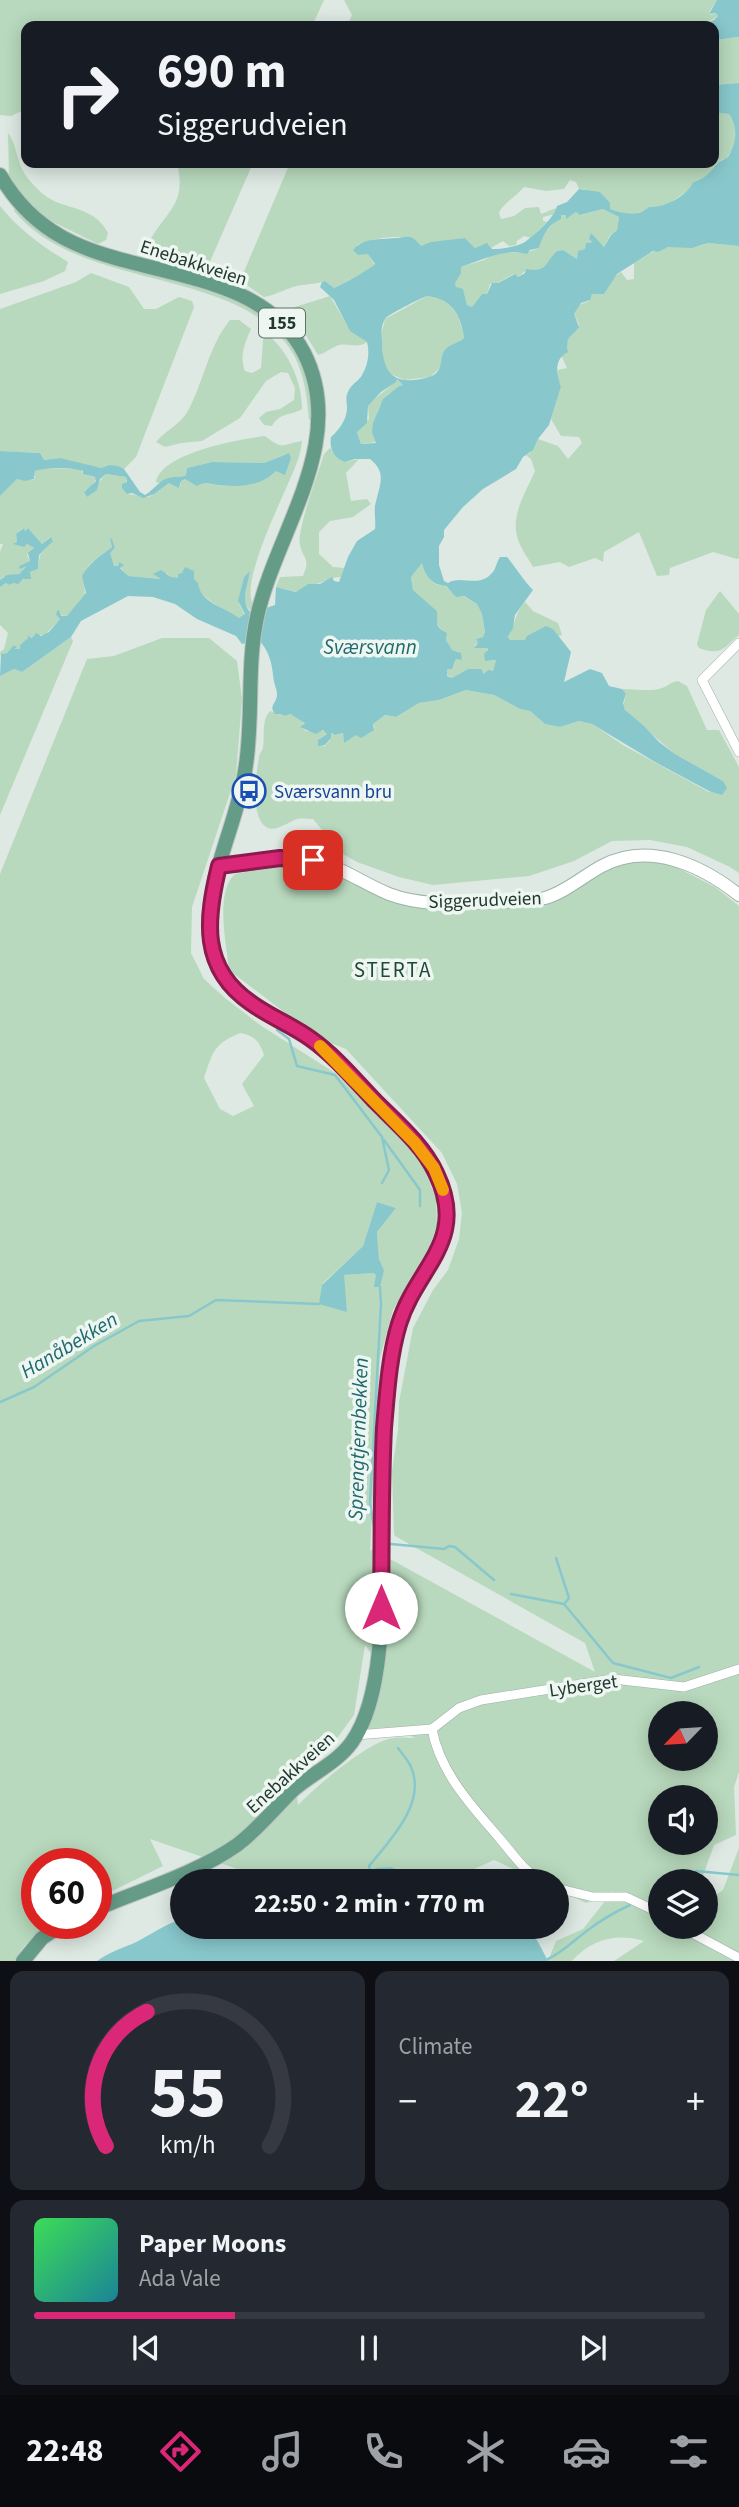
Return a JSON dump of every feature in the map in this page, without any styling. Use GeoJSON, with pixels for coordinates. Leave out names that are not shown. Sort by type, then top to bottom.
{"type":"FeatureCollection","features":[{"type":"Feature","properties":{"kind":"main road","name":"Enebakkveien"},"geometry":{"type":"LineString","coordinates":[[0,175],[26,210],[62,237],[98,252],[240,295],[278,319],[302,349],[316,391],[317,435],[306,479],[265,586],[254,635],[246,766],[219,866],[210,908],[209,934],[214,957],[226,980],[249,1002],[311,1039],[342,1067],[427,1158],[439,1179],[446,1201],[446,1235],[402,1315],[390,1368],[383,1462],[385,1637],[370,1699],[356,1735],[342,1753],[296,1788],[230,1849],[195,1868],[112,1902]]}},
{"type":"Feature","properties":{"kind":"main road","name":"Siggerudveien"},"geometry":{"type":"LineString","coordinates":[[219,866],[280,858],[305,859],[329,865],[396,896],[427,902],[457,903],[545,898],[612,861],[635,855],[653,855],[690,866],[722,882],[739,895]]}},
{"type":"Feature","properties":{"kind":"main road"},"geometry":{"type":"LineString","coordinates":[[23,1961],[41,1939]]}},
{"type":"Feature","properties":{"kind":"street"},"geometry":{"type":"LineString","coordinates":[[739,643],[702,680],[739,752]]}},
{"type":"Feature","properties":{"kind":"street","name":"Lyberget"},"geometry":{"type":"LineString","coordinates":[[432,1729],[459,1708],[481,1700],[613,1679],[632,1679],[670,1687],[684,1687],[739,1669]]}},
{"type":"Feature","properties":{"kind":"street"},"geometry":{"type":"LineString","coordinates":[[356,1735],[432,1729],[441,1757],[459,1790],[526,1869]]}},
{"type":"Feature","properties":{"kind":"street"},"geometry":{"type":"LineString","coordinates":[[569,1891],[593,1897],[626,1897],[648,1907]]}},
{"type":"Feature","properties":{"kind":"street"},"geometry":{"type":"LineString","coordinates":[[703,1939],[739,1958]]}},
{"type":"Feature","properties":{"kind":"green space"},"geometry":{"type":"Polygon","coordinates":[[[0,0],[324,0],[314,21],[21,21],[21,111],[11,116],[0,115],[0,0]]]}},
{"type":"Feature","properties":{"kind":"green space"},"geometry":{"type":"Polygon","coordinates":[[[344,0],[717,0],[709,12],[710,15],[717,13],[718,16],[710,21],[349,21],[352,15],[344,0]]]}},
{"type":"Feature","properties":{"kind":"green space"},"geometry":{"type":"Polygon","coordinates":[[[739,37],[739,83],[719,85],[719,39],[739,37]]]}},
{"type":"Feature","properties":{"kind":"green space"},"geometry":{"type":"Polygon","coordinates":[[[719,111],[729,114],[736,136],[731,151],[719,162],[719,111]]]}},
{"type":"Feature","properties":{"kind":"green space"},"geometry":{"type":"Polygon","coordinates":[[[8,133],[21,168],[31,182],[51,199],[94,217],[108,233],[106,240],[98,244],[43,217],[21,196],[9,176],[8,133]]]}},
{"type":"Feature","properties":{"kind":"green space"},"geometry":{"type":"Polygon","coordinates":[[[178,168],[251,168],[205,273],[158,260],[146,248],[177,200],[180,178],[178,168]]]}},
{"type":"Feature","properties":{"kind":"green space"},"geometry":{"type":"Polygon","coordinates":[[[288,168],[713,168],[670,203],[630,215],[610,209],[570,180],[564,189],[546,191],[524,187],[506,203],[499,213],[501,219],[514,216],[525,208],[539,207],[541,214],[556,208],[555,214],[543,217],[543,221],[547,222],[531,238],[524,236],[516,245],[509,246],[503,241],[491,248],[488,244],[475,248],[465,238],[420,246],[414,241],[399,237],[372,240],[357,245],[368,253],[375,266],[334,288],[325,281],[297,286],[264,297],[248,286],[243,274],[288,168]]]}},
{"type":"Feature","properties":{"kind":"green space"},"geometry":{"type":"Polygon","coordinates":[[[0,206],[31,237],[68,262],[65,271],[44,281],[0,294],[0,206]]]}},
{"type":"Feature","properties":{"kind":"green space"},"geometry":{"type":"Polygon","coordinates":[[[14,209],[42,230],[213,289],[257,309],[292,342],[308,376],[313,418],[309,420],[304,383],[295,357],[265,323],[234,304],[197,290],[78,255],[43,237],[14,209]]]}},
{"type":"Feature","properties":{"kind":"green space"},"geometry":{"type":"Polygon","coordinates":[[[603,209],[619,217],[617,230],[610,235],[604,247],[591,233],[593,242],[586,243],[586,249],[579,251],[577,259],[563,250],[557,251],[540,271],[525,271],[518,277],[514,274],[490,284],[487,294],[482,294],[472,307],[467,305],[463,290],[456,288],[455,283],[461,267],[496,253],[528,252],[539,248],[542,236],[561,215],[566,215],[566,218],[576,212],[581,215],[603,209]]]}},
{"type":"Feature","properties":{"kind":"green space"},"geometry":{"type":"Polygon","coordinates":[[[708,243],[739,246],[739,558],[713,552],[670,568],[669,575],[657,576],[639,532],[604,552],[603,562],[595,558],[569,567],[560,562],[533,567],[520,544],[516,528],[521,502],[535,471],[531,459],[526,455],[538,439],[558,446],[568,459],[582,443],[579,437],[561,436],[551,419],[561,387],[557,377],[558,370],[567,368],[561,355],[568,350],[566,343],[579,324],[574,314],[579,305],[589,301],[592,294],[604,294],[614,277],[621,272],[627,280],[634,279],[634,263],[651,253],[665,248],[694,247],[708,243]]]}},
{"type":"Feature","properties":{"kind":"green space"},"geometry":{"type":"Polygon","coordinates":[[[91,273],[129,287],[144,309],[156,309],[179,297],[192,301],[194,307],[136,457],[124,469],[109,465],[101,468],[60,458],[44,460],[40,453],[0,451],[0,309],[76,282],[91,273]]]}},
{"type":"Feature","properties":{"kind":"green space"},"geometry":{"type":"Polygon","coordinates":[[[330,296],[350,330],[367,342],[339,345],[318,355],[293,314],[295,307],[330,296]]]}},
{"type":"Feature","properties":{"kind":"green space"},"geometry":{"type":"Polygon","coordinates":[[[427,296],[449,305],[457,315],[464,338],[447,348],[441,367],[430,377],[404,380],[389,373],[384,366],[381,335],[385,319],[427,296]]]}},
{"type":"Feature","properties":{"kind":"green space"},"geometry":{"type":"Polygon","coordinates":[[[230,320],[239,320],[251,329],[243,355],[245,371],[252,373],[261,368],[263,340],[267,334],[275,341],[297,378],[302,409],[282,416],[272,426],[264,425],[259,418],[266,412],[280,409],[294,400],[295,388],[288,373],[281,372],[266,381],[240,418],[202,441],[165,447],[156,442],[188,411],[216,341],[230,320]]]}},
{"type":"Feature","properties":{"kind":"green space"},"geometry":{"type":"Polygon","coordinates":[[[397,379],[403,385],[388,395],[377,412],[374,431],[376,442],[361,444],[357,432],[369,419],[368,406],[397,379]]]}},
{"type":"Feature","properties":{"kind":"green space"},"geometry":{"type":"Polygon","coordinates":[[[265,436],[280,445],[302,441],[298,459],[258,557],[252,578],[251,594],[254,606],[250,610],[245,597],[250,572],[244,577],[239,604],[245,615],[239,618],[209,600],[197,587],[193,571],[178,574],[178,579],[167,573],[160,576],[161,579],[127,576],[118,563],[118,566],[114,566],[109,553],[115,548],[111,538],[112,547],[88,567],[85,596],[69,614],[56,615],[60,619],[45,635],[34,635],[33,638],[27,635],[28,638],[20,645],[20,649],[14,649],[14,645],[9,652],[0,655],[8,633],[0,625],[0,587],[6,583],[9,585],[29,579],[30,572],[38,569],[40,555],[53,540],[50,537],[42,544],[28,528],[25,531],[23,528],[16,534],[17,542],[14,544],[27,544],[34,548],[27,555],[30,561],[21,565],[28,566],[19,574],[0,580],[0,552],[3,544],[0,544],[0,496],[17,479],[33,480],[35,471],[42,468],[81,469],[83,474],[97,478],[89,489],[85,490],[87,497],[106,474],[126,477],[127,494],[149,497],[169,483],[180,487],[181,481],[185,479],[233,486],[257,483],[279,471],[286,454],[264,463],[212,462],[187,468],[186,475],[156,482],[161,472],[186,455],[221,444],[265,436]]]}},
{"type":"Feature","properties":{"kind":"green space"},"geometry":{"type":"Polygon","coordinates":[[[330,448],[346,462],[359,459],[346,473],[351,501],[367,499],[371,504],[353,517],[330,521],[319,532],[319,554],[333,567],[344,568],[341,577],[308,584],[297,592],[276,587],[280,577],[303,576],[306,562],[300,545],[301,527],[324,454],[330,448]]]}},
{"type":"Feature","properties":{"kind":"green space"},"geometry":{"type":"Polygon","coordinates":[[[422,562],[432,582],[445,586],[456,596],[463,596],[477,604],[485,632],[483,637],[476,639],[478,643],[474,646],[487,647],[487,661],[496,660],[493,671],[484,674],[478,669],[468,669],[452,678],[447,675],[447,668],[454,665],[456,659],[462,659],[459,652],[452,651],[446,640],[447,633],[439,627],[437,611],[413,590],[411,577],[422,562]]]}},
{"type":"Feature","properties":{"kind":"green space"},"geometry":{"type":"Polygon","coordinates":[[[720,591],[739,614],[739,635],[721,650],[699,648],[697,644],[706,610],[720,591]]]}},
{"type":"Feature","properties":{"kind":"green space"},"geometry":{"type":"Polygon","coordinates":[[[525,602],[533,611],[558,623],[562,635],[558,636],[553,629],[544,627],[525,640],[510,640],[508,638],[517,615],[525,602]]]}},
{"type":"Feature","properties":{"kind":"green space"},"geometry":{"type":"Polygon","coordinates":[[[71,637],[73,641],[0,815],[0,676],[14,669],[22,672],[71,637]]]}},
{"type":"Feature","properties":{"kind":"green space"},"geometry":{"type":"Polygon","coordinates":[[[162,638],[209,638],[237,661],[242,699],[236,775],[192,907],[191,953],[204,979],[225,998],[260,1025],[335,1073],[406,1143],[425,1170],[436,1199],[437,1226],[429,1248],[393,1310],[380,1358],[370,1552],[372,1549],[595,1672],[585,1643],[395,1536],[392,1471],[399,1402],[413,1328],[433,1290],[448,1270],[459,1239],[462,1213],[457,1184],[442,1153],[346,1049],[318,1038],[229,970],[223,918],[225,893],[235,874],[291,863],[330,870],[369,892],[411,905],[501,909],[546,903],[607,868],[623,862],[645,860],[672,865],[715,887],[739,906],[739,1772],[734,1787],[736,1835],[718,1843],[718,1785],[648,1785],[648,1855],[710,1855],[705,1869],[648,1869],[648,1939],[718,1939],[718,1893],[723,1890],[739,1848],[739,1961],[614,1961],[644,1941],[614,1938],[588,1947],[572,1961],[548,1961],[556,1941],[569,1939],[569,1935],[583,1929],[613,1891],[586,1903],[569,1895],[569,1869],[513,1869],[494,1860],[474,1869],[238,1869],[150,1839],[163,1866],[112,1891],[112,1848],[21,1848],[21,1939],[32,1939],[15,1961],[0,1961],[0,874],[87,659],[114,656],[162,638]],[[240,1033],[225,1041],[216,1050],[204,1078],[220,1109],[233,1116],[254,1106],[242,1084],[264,1055],[253,1037],[240,1033]],[[377,1202],[363,1246],[322,1284],[344,1285],[344,1275],[377,1275],[384,1270],[379,1259],[377,1232],[396,1208],[377,1202]],[[365,1645],[354,1715],[335,1741],[285,1779],[297,1796],[298,1805],[370,1747],[393,1738],[415,1738],[397,1729],[358,1740],[375,1659],[365,1645]]]}},
{"type":"Feature","properties":{"kind":"green space"},"geometry":{"type":"Polygon","coordinates":[[[678,681],[687,686],[707,730],[719,730],[739,767],[739,873],[687,847],[650,840],[612,841],[574,861],[529,876],[433,885],[399,877],[357,862],[341,853],[313,819],[297,819],[270,829],[261,822],[258,814],[255,794],[257,774],[263,748],[264,724],[270,711],[285,716],[290,714],[305,722],[301,726],[306,731],[325,731],[327,734],[319,739],[324,747],[330,740],[330,733],[343,733],[344,742],[356,734],[375,728],[373,724],[385,715],[396,717],[419,703],[439,700],[466,690],[494,695],[520,709],[530,711],[545,724],[560,727],[579,721],[592,724],[623,745],[709,792],[723,781],[675,754],[628,714],[623,706],[626,695],[622,689],[658,689],[678,681]]]}},
{"type":"Feature","properties":{"kind":"water"},"geometry":{"type":"Polygon","coordinates":[[[717,0],[739,0],[739,37],[719,39],[719,21],[712,21],[718,16],[716,13],[709,14],[717,0]]]}},
{"type":"Feature","properties":{"kind":"water","name":"Sværsvann"},"geometry":{"type":"Polygon","coordinates":[[[739,83],[739,246],[708,243],[692,248],[668,247],[658,252],[653,251],[617,274],[604,294],[592,294],[590,300],[581,303],[574,314],[579,327],[568,340],[568,352],[558,362],[557,372],[561,387],[549,425],[533,450],[523,457],[516,469],[483,489],[463,507],[444,530],[439,546],[439,565],[444,581],[448,583],[487,578],[500,557],[507,557],[533,590],[515,615],[508,637],[510,640],[525,640],[527,636],[546,626],[553,629],[571,652],[564,682],[590,669],[602,673],[609,686],[622,689],[626,694],[623,703],[625,710],[659,742],[723,781],[727,788],[722,795],[709,791],[655,762],[592,724],[579,721],[560,727],[545,724],[530,711],[520,709],[494,695],[466,690],[439,700],[419,703],[396,717],[385,715],[373,724],[374,730],[361,738],[356,735],[344,743],[343,733],[331,733],[331,738],[325,745],[318,746],[318,740],[327,734],[323,730],[316,734],[300,727],[305,723],[290,714],[285,716],[273,711],[277,694],[272,665],[259,640],[242,644],[236,636],[197,619],[175,604],[153,597],[128,596],[81,621],[71,637],[22,672],[14,669],[0,676],[1,654],[7,653],[14,645],[17,647],[14,649],[20,649],[20,645],[28,638],[27,635],[32,638],[36,633],[41,636],[49,632],[60,619],[56,615],[57,611],[59,610],[61,616],[67,616],[86,593],[82,576],[92,563],[112,547],[110,538],[115,548],[110,553],[114,566],[118,566],[119,562],[124,565],[120,568],[128,576],[161,579],[153,574],[161,570],[178,578],[178,574],[182,573],[185,567],[194,571],[194,579],[208,600],[239,618],[245,614],[238,601],[244,577],[250,571],[245,597],[250,612],[248,627],[266,608],[275,605],[276,587],[296,592],[308,584],[320,584],[332,577],[339,582],[357,541],[375,529],[375,506],[381,475],[376,464],[370,459],[345,462],[335,455],[332,449],[331,437],[344,420],[347,394],[364,371],[368,350],[367,342],[350,331],[334,300],[320,287],[322,282],[325,281],[334,288],[373,266],[375,264],[368,254],[358,255],[353,250],[362,243],[373,240],[408,237],[421,246],[431,242],[465,238],[475,248],[487,243],[492,249],[518,245],[538,231],[557,206],[567,202],[579,189],[600,192],[610,203],[610,209],[626,213],[640,212],[675,200],[686,192],[693,182],[713,168],[719,168],[719,162],[728,157],[735,136],[729,114],[719,113],[719,85],[739,83]],[[603,209],[580,215],[576,212],[566,219],[566,215],[561,215],[561,219],[546,231],[539,248],[530,250],[527,254],[501,254],[461,267],[461,273],[455,283],[456,287],[463,289],[467,305],[472,307],[482,294],[487,294],[492,283],[498,283],[515,274],[518,277],[525,273],[526,269],[542,268],[557,251],[563,250],[577,259],[578,251],[585,249],[586,243],[593,242],[589,239],[591,233],[604,247],[617,230],[619,217],[603,209]],[[427,296],[392,314],[383,324],[381,335],[384,362],[392,375],[399,379],[417,380],[437,373],[445,350],[464,338],[454,310],[443,301],[427,296]],[[397,379],[368,406],[367,423],[357,432],[361,444],[376,443],[372,432],[373,423],[383,399],[403,385],[397,379]],[[422,563],[411,577],[413,590],[437,611],[438,625],[447,633],[446,640],[452,650],[461,653],[462,660],[456,659],[452,669],[447,669],[447,676],[452,678],[468,669],[481,669],[484,674],[488,670],[493,671],[496,660],[485,661],[487,648],[474,648],[478,643],[476,639],[483,637],[485,632],[477,604],[464,596],[456,597],[446,586],[433,581],[422,563]]]}},
{"type":"Feature","properties":{"kind":"water"},"geometry":{"type":"Polygon","coordinates":[[[0,451],[40,453],[44,460],[60,458],[101,468],[118,466],[124,469],[145,495],[165,479],[186,475],[187,468],[212,462],[264,463],[289,453],[291,458],[285,475],[276,471],[249,485],[205,483],[197,486],[185,479],[181,481],[179,488],[169,483],[143,498],[132,493],[127,494],[122,488],[122,484],[127,482],[126,477],[106,474],[100,479],[97,490],[87,497],[84,492],[96,481],[95,477],[83,474],[83,471],[52,468],[35,471],[34,479],[17,479],[0,496],[0,451]]]}},
{"type":"Feature","properties":{"kind":"water"},"geometry":{"type":"Polygon","coordinates":[[[24,528],[25,531],[28,528],[42,544],[51,537],[53,541],[39,555],[38,569],[30,572],[31,579],[23,579],[18,584],[6,583],[0,587],[0,580],[7,575],[19,574],[27,566],[20,569],[19,566],[30,561],[28,553],[34,548],[27,544],[24,547],[13,544],[17,542],[16,534],[24,528]]]}},
{"type":"Feature","properties":{"kind":"water"},"geometry":{"type":"Polygon","coordinates":[[[377,1202],[396,1208],[377,1232],[379,1259],[384,1270],[380,1287],[374,1287],[374,1273],[344,1275],[347,1312],[319,1304],[322,1285],[363,1246],[377,1202]]]}},
{"type":"Feature","properties":{"kind":"water"},"geometry":{"type":"Polygon","coordinates":[[[169,1924],[170,1939],[536,1939],[548,1961],[97,1961],[169,1924]]]}},
{"type":"Feature","properties":{"kind":"waterway"},"geometry":{"type":"LineString","coordinates":[[277,1030],[289,1039],[297,1066],[335,1075],[382,1137],[389,1170],[382,1183]]}},
{"type":"Feature","properties":{"kind":"waterway"},"geometry":{"type":"LineString","coordinates":[[384,1140],[420,1190],[420,1206]]}},
{"type":"Feature","properties":{"kind":"waterway","name":"Sprengtjernbekken"},"geometry":{"type":"LineString","coordinates":[[374,1591],[374,1528],[370,1503],[380,1287]]}},
{"type":"Feature","properties":{"kind":"waterway","name":"Hanåbekken"},"geometry":{"type":"LineString","coordinates":[[0,1402],[34,1387],[94,1346],[139,1321],[189,1316],[216,1300],[319,1304]]}},
{"type":"Feature","properties":{"kind":"waterway"},"geometry":{"type":"LineString","coordinates":[[391,1544],[444,1549],[455,1547],[494,1580]]}},
{"type":"Feature","properties":{"kind":"waterway"},"geometry":{"type":"LineString","coordinates":[[556,1558],[569,1598],[565,1603]]}},
{"type":"Feature","properties":{"kind":"waterway"},"geometry":{"type":"LineString","coordinates":[[511,1594],[564,1604],[613,1663],[671,1678],[699,1667]]}},
{"type":"Feature","properties":{"kind":"waterway","name":"Sprengtjernbekken"},"geometry":{"type":"LineString","coordinates":[[370,1869],[369,1866],[404,1820],[414,1794],[415,1781],[411,1767],[398,1748]]}},
{"type":"Feature","properties":{"kind":"waterway"},"geometry":{"type":"LineString","coordinates":[[718,1873],[739,1875]]}},
{"type":"Feature","properties":{"kind":"waterway"},"geometry":{"type":"LineString","coordinates":[[548,1959],[598,1923],[630,1905]]}},
{"type":"Feature","properties":{"kind":"slow traffic"},"geometry":{"type":"LineString","coordinates":[[320,1046],[415,1143],[434,1168],[443,1190]]}},
{"type":"Feature","properties":{"kind":"place","name":"Sværsvann bru"},"geometry":{"type":"Point","coordinates":[249,791]}},
{"type":"Feature","properties":{"kind":"district","name":"STERTA"},"geometry":{"type":"Point","coordinates":[393,970]}},
{"type":"Feature","properties":{"kind":"route"},"geometry":{"type":"LineString","coordinates":[[313,860],[280,858],[219,866],[212,894],[209,934],[216,961],[230,985],[249,1002],[311,1039],[332,1057],[427,1158],[434,1168],[446,1201],[446,1235],[402,1315],[390,1368],[383,1450],[381,1608]]}}]}
